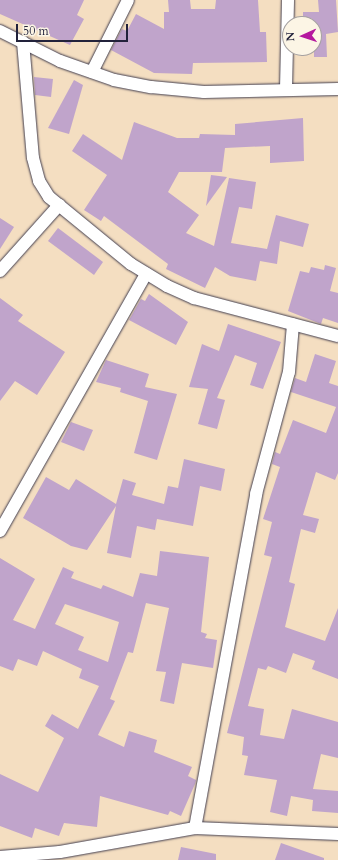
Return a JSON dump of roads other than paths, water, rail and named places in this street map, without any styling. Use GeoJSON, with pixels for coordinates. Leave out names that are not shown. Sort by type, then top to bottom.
{"type":"FeatureCollection","features":[{"type":"Feature","properties":{"kind":"street"},"geometry":{"type":"LineString","coordinates":[[92,72],[128,0]]}},
{"type":"Feature","properties":{"kind":"street"},"geometry":{"type":"LineString","coordinates":[[286,89],[288,0]]}},
{"type":"Feature","properties":{"kind":"street"},"geometry":{"type":"LineString","coordinates":[[0,31],[92,72],[151,87],[204,92],[338,89]]}},
{"type":"Feature","properties":{"kind":"street"},"geometry":{"type":"LineString","coordinates":[[23,42],[33,158],[39,181],[59,205],[146,274],[194,298],[338,336]]}},
{"type":"Feature","properties":{"kind":"street"},"geometry":{"type":"LineString","coordinates":[[0,271],[59,205]]}},
{"type":"Feature","properties":{"kind":"street"},"geometry":{"type":"LineString","coordinates":[[0,531],[146,274]]}},
{"type":"Feature","properties":{"kind":"street"},"geometry":{"type":"LineString","coordinates":[[196,828],[256,494],[289,372],[293,324]]}},
{"type":"Feature","properties":{"kind":"street"},"geometry":{"type":"LineString","coordinates":[[0,857],[68,851],[196,828],[338,834]]}},
{"type":"Feature","properties":{"kind":"street"},"geometry":{"type":"LineString","coordinates":[[0,857],[3,860]]}}]}
